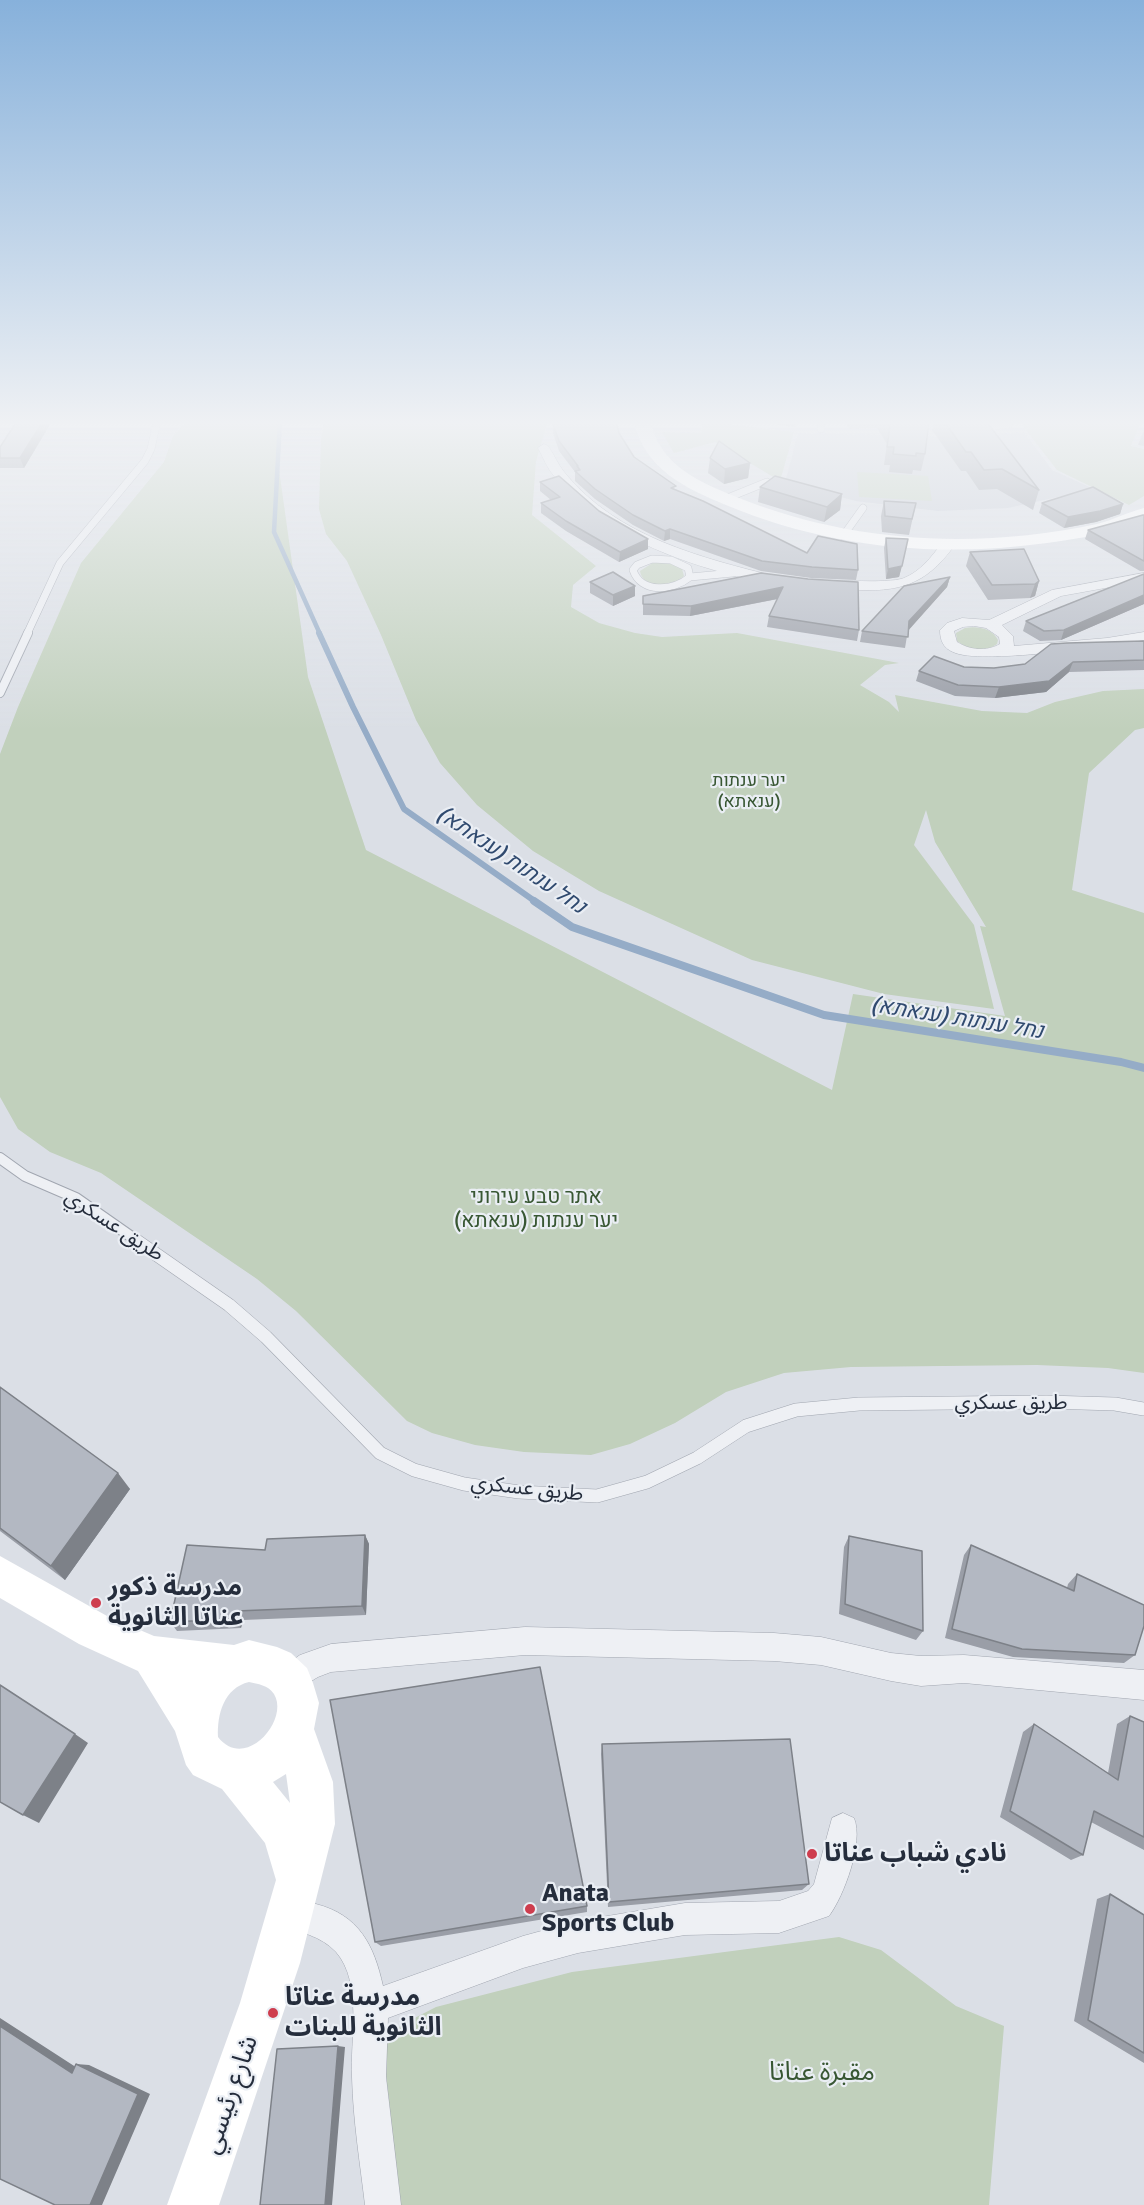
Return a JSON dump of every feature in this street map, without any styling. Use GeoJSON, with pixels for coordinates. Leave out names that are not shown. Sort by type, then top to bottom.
{"type":"FeatureCollection","features":[{"type":"Feature","properties":{"kind":"street"},"geometry":{"type":"LineString","coordinates":[[620,524],[656,544],[733,573],[785,581]]}},
{"type":"Feature","properties":{"kind":"street"},"geometry":{"type":"LineString","coordinates":[[793,524],[843,536],[948,546],[1036,540],[1117,524]]}},
{"type":"Feature","properties":{"kind":"street"},"geometry":{"type":"LineString","coordinates":[[820,585],[882,586],[907,581],[919,576],[948,546]]}},
{"type":"Feature","properties":{"kind":"street"},"geometry":{"type":"LineString","coordinates":[[991,625],[1057,593],[1144,577]]}},
{"type":"Feature","properties":{"kind":"street"},"geometry":{"type":"LineString","coordinates":[[1002,651],[1007,646],[1006,635],[991,625],[981,622],[959,623],[947,630],[945,636],[948,642],[964,652],[983,655],[1144,636]]}},
{"type":"Feature","properties":{"kind":"street"},"geometry":{"type":"LineString","coordinates":[[0,1576],[93,1630],[153,1656],[233,1665],[249,1661],[265,1661],[279,1667],[290,1679],[297,1694],[298,1712],[294,1731],[284,1748],[270,1761],[252,1770],[236,1771],[219,1767],[206,1756],[198,1742],[196,1725],[198,1707],[207,1690],[233,1665]]}},
{"type":"Feature","properties":{"kind":"street"},"geometry":{"type":"LineString","coordinates":[[290,1679],[310,1665],[331,1658],[525,1641],[774,1647],[821,1651],[891,1667],[921,1671],[974,1670],[1144,1685]]}},
{"type":"Feature","properties":{"kind":"street"},"geometry":{"type":"LineString","coordinates":[[153,1656],[196,1725]]}},
{"type":"Feature","properties":{"kind":"street","name":"شارع رئيسي"},"geometry":{"type":"LineString","coordinates":[[193,2205],[295,1897],[313,1824],[311,1782],[294,1731]]}},
{"type":"Feature","properties":{"kind":"street"},"geometry":{"type":"LineString","coordinates":[[236,1771],[284,1830],[295,1897],[348,1941],[361,1961],[371,2007],[369,2078],[384,2205]]}},
{"type":"Feature","properties":{"kind":"street"},"geometry":{"type":"LineString","coordinates":[[371,2007],[523,1952],[578,1937],[685,1919],[779,1917],[818,1905],[828,1891],[843,1828]]}},
{"type":"Feature","properties":{"kind":"lane"},"geometry":{"type":"LineString","coordinates":[[0,693],[60,562],[92,524]]}},
{"type":"Feature","properties":{"kind":"lane"},"geometry":{"type":"LineString","coordinates":[[843,536],[852,524]]}},
{"type":"Feature","properties":{"kind":"lane"},"geometry":{"type":"LineString","coordinates":[[690,577],[688,568],[682,563],[662,559],[637,565],[633,573],[640,582],[660,587],[679,585],[690,577],[733,573]]}},
{"type":"Feature","properties":{"kind":"lane","name":"طريق عسكري"},"geometry":{"type":"LineString","coordinates":[[0,1158],[25,1176],[76,1198],[229,1305],[266,1337],[380,1453],[414,1470],[464,1484],[519,1492],[597,1496],[646,1482],[697,1458],[746,1426],[796,1410],[859,1404],[1047,1402],[1115,1404],[1144,1409]]}},
{"type":"Feature","properties":{"kind":"green space","name":"אתר טבע עירוני יער ענתות (ענאתא)"},"geometry":{"type":"Polygon","coordinates":[[[113,524],[287,524],[308,677],[366,850],[832,1090],[853,994],[1005,1016],[980,926],[986,927],[935,842],[926,810],[914,845],[974,925],[994,1009],[884,994],[752,960],[599,891],[533,851],[477,805],[440,763],[416,720],[347,561],[326,534],[323,524],[543,524],[596,566],[573,585],[571,607],[599,623],[635,633],[662,637],[737,633],[899,663],[885,665],[860,685],[889,702],[899,712],[895,695],[982,711],[1027,713],[1055,702],[1103,691],[1144,689],[1144,728],[1135,730],[1089,773],[1072,890],[1144,913],[1144,1373],[1108,1368],[1037,1365],[851,1367],[784,1373],[726,1392],[675,1423],[630,1444],[591,1455],[524,1452],[475,1445],[432,1433],[407,1421],[296,1311],[257,1279],[101,1173],[50,1152],[18,1129],[0,1097],[0,754],[81,563],[113,524]]]}},
{"type":"Feature","properties":{"kind":"green space"},"geometry":{"type":"Polygon","coordinates":[[[654,562],[671,563],[682,569],[684,576],[666,584],[646,581],[640,571],[654,562]]]}},
{"type":"Feature","properties":{"kind":"green space"},"geometry":{"type":"Polygon","coordinates":[[[965,628],[988,630],[998,640],[997,644],[987,649],[966,647],[957,641],[956,633],[965,628]]]}},
{"type":"Feature","properties":{"kind":"green space","name":"مقبرة عناتا"},"geometry":{"type":"Polygon","coordinates":[[[839,1937],[881,1950],[956,2006],[1004,2026],[989,2205],[400,2205],[383,2047],[401,2025],[436,2007],[572,1972],[839,1937]]]}},
{"type":"Feature","properties":{"kind":"building"},"geometry":{"type":"Polygon","coordinates":[[[571,524],[622,524],[648,539],[620,552],[571,524]]]}},
{"type":"Feature","properties":{"kind":"building"},"geometry":{"type":"Polygon","coordinates":[[[651,524],[749,524],[807,553],[818,536],[857,544],[858,570],[762,561],[670,529],[665,531],[651,524]]]}},
{"type":"Feature","properties":{"kind":"building"},"geometry":{"type":"Polygon","coordinates":[[[1111,524],[1144,524],[1144,561],[1088,530],[1111,524]]]}},
{"type":"Feature","properties":{"kind":"building"},"geometry":{"type":"Polygon","coordinates":[[[886,538],[908,539],[902,566],[888,569],[886,538]]]}},
{"type":"Feature","properties":{"kind":"building"},"geometry":{"type":"Polygon","coordinates":[[[1024,549],[1039,581],[1035,584],[992,585],[970,552],[1024,549]]]}},
{"type":"Feature","properties":{"kind":"building"},"geometry":{"type":"Polygon","coordinates":[[[613,572],[635,586],[613,595],[590,582],[613,572]]]}},
{"type":"Feature","properties":{"kind":"building"},"geometry":{"type":"Polygon","coordinates":[[[761,573],[858,582],[859,630],[769,616],[783,587],[691,606],[643,604],[643,596],[761,573]]]}},
{"type":"Feature","properties":{"kind":"building"},"geometry":{"type":"Polygon","coordinates":[[[1144,574],[1144,595],[1064,630],[1044,631],[1026,621],[1144,574]]]}},
{"type":"Feature","properties":{"kind":"building"},"geometry":{"type":"Polygon","coordinates":[[[950,577],[909,621],[908,637],[862,631],[904,586],[950,577]]]}},
{"type":"Feature","properties":{"kind":"building"},"geometry":{"type":"Polygon","coordinates":[[[1144,641],[1144,660],[1073,662],[1049,681],[999,687],[958,685],[919,671],[934,656],[964,667],[994,668],[1025,664],[1051,644],[1144,641]]]}},
{"type":"Feature","properties":{"kind":"building"},"geometry":{"type":"Polygon","coordinates":[[[0,1387],[118,1473],[51,1566],[0,1528],[0,1387]]]}},
{"type":"Feature","properties":{"kind":"building"},"geometry":{"type":"Polygon","coordinates":[[[365,1535],[362,1606],[236,1611],[235,1619],[170,1622],[187,1545],[265,1550],[267,1539],[365,1535]]]}},
{"type":"Feature","properties":{"kind":"building"},"geometry":{"type":"Polygon","coordinates":[[[849,1536],[922,1551],[923,1631],[845,1604],[849,1536]]]}},
{"type":"Feature","properties":{"kind":"building"},"geometry":{"type":"Polygon","coordinates":[[[971,1545],[1074,1591],[1077,1574],[1144,1605],[1144,1626],[1135,1655],[1022,1649],[952,1629],[971,1545]]]}},
{"type":"Feature","properties":{"kind":"building"},"geometry":{"type":"Polygon","coordinates":[[[540,1667],[587,1906],[375,1942],[330,1700],[540,1667]]]}},
{"type":"Feature","properties":{"kind":"building"},"geometry":{"type":"Polygon","coordinates":[[[0,1685],[75,1734],[23,1815],[0,1802],[0,1685]]]}},
{"type":"Feature","properties":{"kind":"building"},"geometry":{"type":"Polygon","coordinates":[[[1130,1716],[1144,1722],[1144,1837],[1094,1811],[1083,1855],[1010,1811],[1034,1724],[1118,1780],[1130,1716]]]}},
{"type":"Feature","properties":{"kind":"building"},"geometry":{"type":"Polygon","coordinates":[[[790,1739],[809,1884],[609,1902],[602,1744],[790,1739]]]}},
{"type":"Feature","properties":{"kind":"building"},"geometry":{"type":"Polygon","coordinates":[[[1110,1894],[1144,1915],[1144,2053],[1088,2020],[1110,1894]]]}},
{"type":"Feature","properties":{"kind":"building"},"geometry":{"type":"Polygon","coordinates":[[[0,2026],[72,2073],[76,2064],[138,2094],[90,2205],[55,2205],[0,2179],[0,2026]]]}},
{"type":"Feature","properties":{"kind":"building"},"geometry":{"type":"Polygon","coordinates":[[[338,2046],[325,2205],[260,2205],[277,2049],[338,2046]]]}},
{"type":"Feature","properties":{"kind":"waterway","name":"נחל ענתות (ענאתא)"},"geometry":{"type":"LineString","coordinates":[[274,524],[274,532],[320,634]]}},
{"type":"Feature","properties":{"kind":"waterway","name":"נחל ענתות (ענאתא)"},"geometry":{"type":"LineString","coordinates":[[319,633],[404,809],[536,902]]}},
{"type":"Feature","properties":{"kind":"waterway","name":"נחל ענתות (ענאתא)"},"geometry":{"type":"LineString","coordinates":[[534,901],[572,927],[824,1015],[1121,1062],[1144,1068]]}},
{"type":"Feature","properties":{"kind":"place","name":"مدرسة ذكور عناتا الثانوية"},"geometry":{"type":"Point","coordinates":[96,1603]}},
{"type":"Feature","properties":{"kind":"place","name":"نادي شباب عناتا"},"geometry":{"type":"Point","coordinates":[812,1854]}},
{"type":"Feature","properties":{"kind":"place","name":"Anata Sports Club"},"geometry":{"type":"Point","coordinates":[530,1909]}},
{"type":"Feature","properties":{"kind":"place","name":"مدرسة عناتا الثانوية للبنات"},"geometry":{"type":"Point","coordinates":[273,2013]}},
{"type":"Feature","properties":{"kind":"park label","name":"יער ענתות (ענאתא)"},"geometry":{"type":"Point","coordinates":[749,791]}}]}
